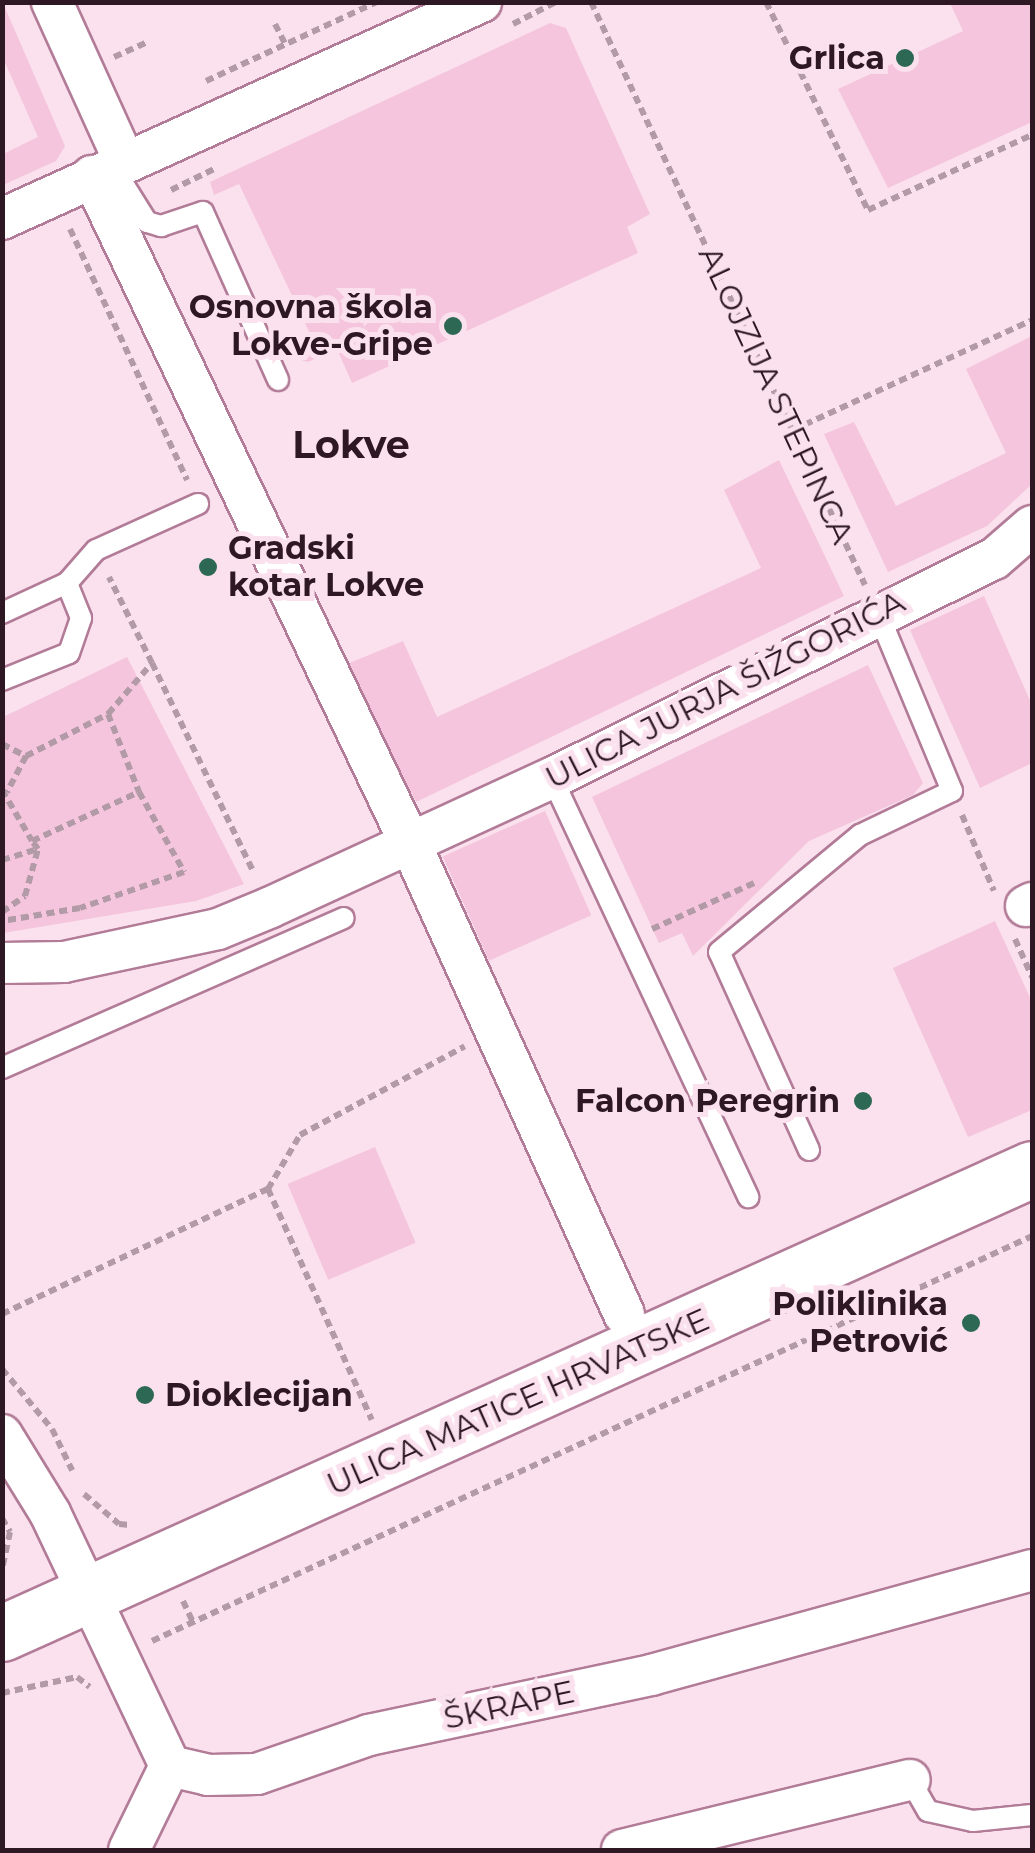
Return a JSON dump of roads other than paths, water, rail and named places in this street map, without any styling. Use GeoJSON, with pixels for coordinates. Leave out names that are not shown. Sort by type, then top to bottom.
{"type":"FeatureCollection","features":[{"type":"Feature","properties":{"kind":"street"},"geometry":{"type":"LineString","coordinates":[[52,2],[109,168],[624,1314]]}},
{"type":"Feature","properties":{"kind":"street"},"geometry":{"type":"LineString","coordinates":[[2,219],[481,2]]}},
{"type":"Feature","properties":{"kind":"street","name":"ULICA JURJA ŠIŽGORIĆA"},"geometry":{"type":"LineString","coordinates":[[2,963],[79,959],[218,929],[271,907],[552,778],[878,611],[994,559],[1032,526]]}},
{"type":"Feature","properties":{"kind":"street","name":"ULICA MATICE HRVATSKE"},"geometry":{"type":"LineString","coordinates":[[2,1633],[1032,1168]]}},
{"type":"Feature","properties":{"kind":"street"},"geometry":{"type":"LineString","coordinates":[[2,1435],[88,1594],[170,1766],[129,1850]]}},
{"type":"Feature","properties":{"kind":"street","name":"ŠKRAPE"},"geometry":{"type":"LineString","coordinates":[[170,1766],[208,1775],[257,1774],[369,1736],[651,1676],[1032,1570]]}},
{"type":"Feature","properties":{"kind":"street"},"geometry":{"type":"LineString","coordinates":[[622,1850],[910,1780]]}},
{"type":"Feature","properties":{"kind":"lane"},"geometry":{"type":"LineString","coordinates":[[109,168],[147,222],[161,226],[203,212],[278,380]]}},
{"type":"Feature","properties":{"kind":"lane"},"geometry":{"type":"LineString","coordinates":[[2,613],[67,583],[96,550],[198,504]]}},
{"type":"Feature","properties":{"kind":"lane"},"geometry":{"type":"LineString","coordinates":[[2,680],[70,653],[81,618],[67,583]]}},
{"type":"Feature","properties":{"kind":"lane"},"geometry":{"type":"LineString","coordinates":[[808,1150],[719,952],[860,834],[952,790],[878,611]]}},
{"type":"Feature","properties":{"kind":"lane"},"geometry":{"type":"LineString","coordinates":[[552,778],[625,942],[748,1197]]}},
{"type":"Feature","properties":{"kind":"lane"},"geometry":{"type":"LineString","coordinates":[[2,1068],[344,918]]}},
{"type":"Feature","properties":{"kind":"lane"},"geometry":{"type":"LineString","coordinates":[[910,1780],[928,1811],[973,1820],[1032,1815]]}},
{"type":"Feature","properties":{"kind":"place","name":"Grlica"},"geometry":{"type":"Point","coordinates":[905,58]}},
{"type":"Feature","properties":{"kind":"place","name":"Osnovna škola Lokve-Gripe"},"geometry":{"type":"Point","coordinates":[453,326]}},
{"type":"Feature","properties":{"kind":"place","name":"Gradski kotar Lokve"},"geometry":{"type":"Point","coordinates":[208,567]}},
{"type":"Feature","properties":{"kind":"place","name":"Falcon Peregrin"},"geometry":{"type":"Point","coordinates":[863,1101]}},
{"type":"Feature","properties":{"kind":"place","name":"Poliklinika Petrović"},"geometry":{"type":"Point","coordinates":[971,1323]}},
{"type":"Feature","properties":{"kind":"place","name":"Dioklecijan"},"geometry":{"type":"Point","coordinates":[145,1395]}},
{"type":"Feature","properties":{"kind":"district","name":"Lokve"},"geometry":{"type":"Point","coordinates":[351,445]}}]}
